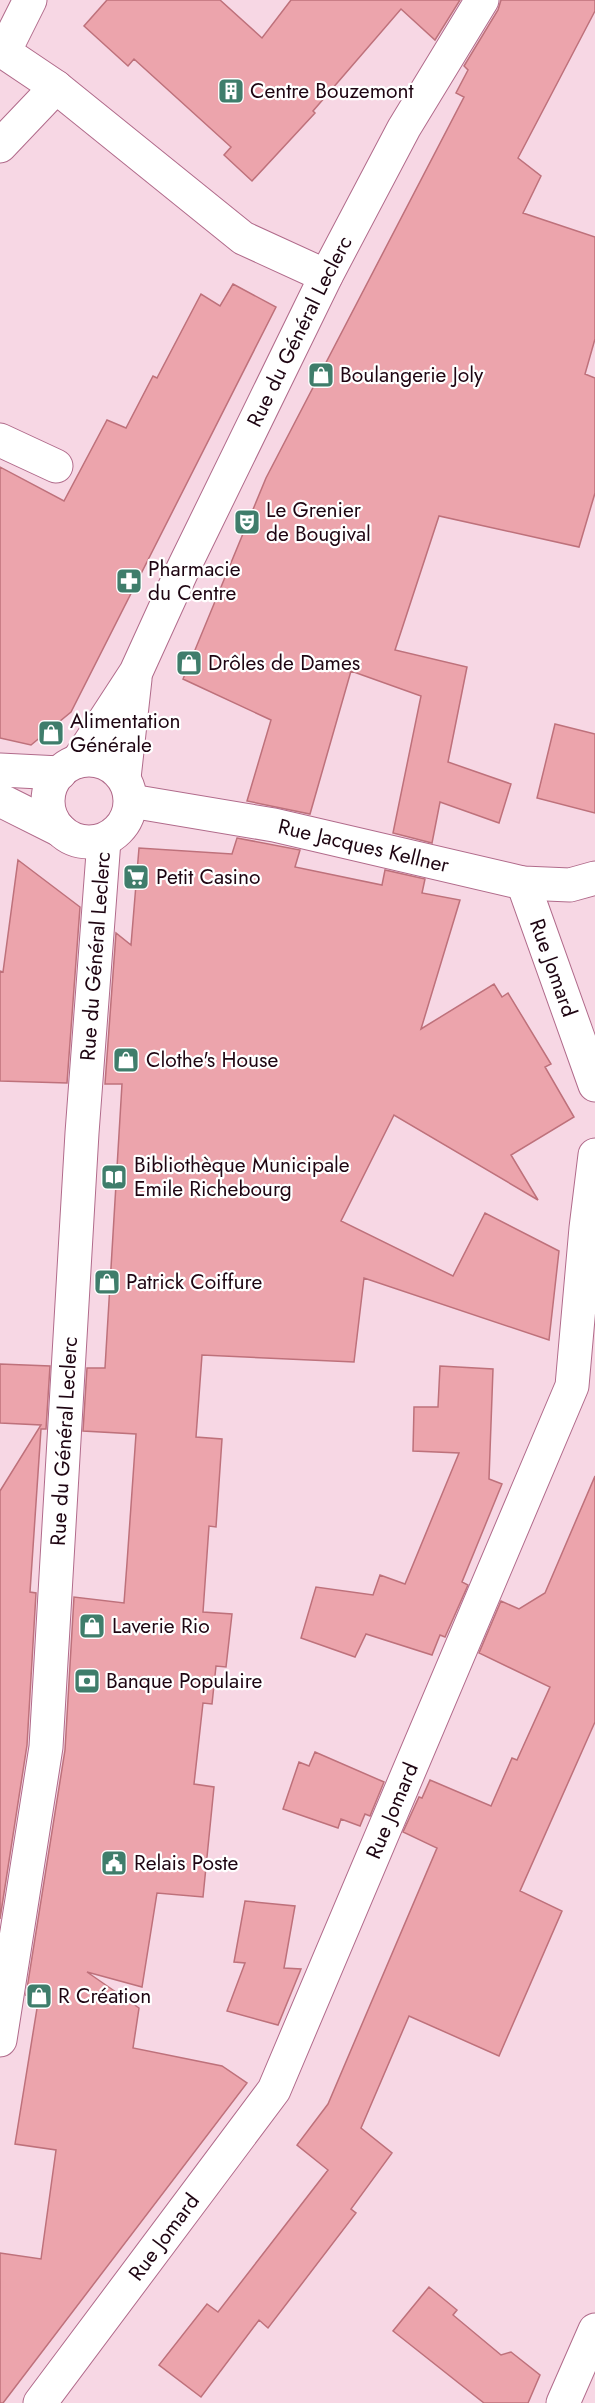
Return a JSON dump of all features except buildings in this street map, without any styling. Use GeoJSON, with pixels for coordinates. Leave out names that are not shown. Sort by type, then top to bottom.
{"type":"FeatureCollection","features":[{"type":"Feature","properties":{"kind":"street"},"geometry":{"type":"LineString","coordinates":[[30,0],[2,51],[56,87],[243,238],[326,276]]}},
{"type":"Feature","properties":{"kind":"street","name":"Rue du Général Leclerc"},"geometry":{"type":"LineString","coordinates":[[69,767],[136,672],[326,276],[404,128],[482,0]]}},
{"type":"Feature","properties":{"kind":"street"},"geometry":{"type":"LineString","coordinates":[[0,146],[56,87]]}},
{"type":"Feature","properties":{"kind":"street"},"geometry":{"type":"LineString","coordinates":[[0,440],[56,466]]}},
{"type":"Feature","properties":{"kind":"street","name":"Rue du Général Leclerc"},"geometry":{"type":"LineString","coordinates":[[127,790],[136,672]]}},
{"type":"Feature","properties":{"kind":"street"},"geometry":{"type":"LineString","coordinates":[[0,770],[69,767],[91,760],[104,763],[115,769],[127,790],[129,814],[123,825],[104,840],[81,841],[69,837],[60,830],[0,800]]}},
{"type":"Feature","properties":{"kind":"street"},"geometry":{"type":"LineString","coordinates":[[60,830],[51,814],[49,795],[53,783],[69,767]]}},
{"type":"Feature","properties":{"kind":"street","name":"Rue Jacques Kellner"},"geometry":{"type":"LineString","coordinates":[[127,790],[523,883],[570,885],[595,878]]}},
{"type":"Feature","properties":{"kind":"street","name":"Rue du Général Leclerc"},"geometry":{"type":"LineString","coordinates":[[0,2040],[46,1747],[82,1133],[104,840]]}},
{"type":"Feature","properties":{"kind":"street","name":"Rue Jomard"},"geometry":{"type":"LineString","coordinates":[[523,883],[595,1085]]}},
{"type":"Feature","properties":{"kind":"street","name":"Rue Jomard"},"geometry":{"type":"LineString","coordinates":[[40,2403],[274,2090],[572,1386],[590,1227],[595,1155]]}},
{"type":"Feature","properties":{"kind":"street"},"geometry":{"type":"LineString","coordinates":[[563,2403],[595,2330]]}},
{"type":"Feature","properties":{"kind":"place","name":"Centre Bouzemont"},"geometry":{"type":"Point","coordinates":[231,91]}},
{"type":"Feature","properties":{"kind":"place","name":"Boulangerie Joly"},"geometry":{"type":"Point","coordinates":[321,375]}},
{"type":"Feature","properties":{"kind":"place","name":"Le Grenier de Bougival"},"geometry":{"type":"Point","coordinates":[247,522]}},
{"type":"Feature","properties":{"kind":"place","name":"Pharmacie du Centre"},"geometry":{"type":"Point","coordinates":[129,581]}},
{"type":"Feature","properties":{"kind":"place","name":"Drôles de Dames"},"geometry":{"type":"Point","coordinates":[189,663]}},
{"type":"Feature","properties":{"kind":"place","name":"Alimentation Générale"},"geometry":{"type":"Point","coordinates":[51,733]}},
{"type":"Feature","properties":{"kind":"place","name":"Petit Casino"},"geometry":{"type":"Point","coordinates":[136,877]}},
{"type":"Feature","properties":{"kind":"place","name":"Clothe's House"},"geometry":{"type":"Point","coordinates":[126,1060]}},
{"type":"Feature","properties":{"kind":"place","name":"Bibliothèque Municipale Emile Richebourg"},"geometry":{"type":"Point","coordinates":[114,1177]}},
{"type":"Feature","properties":{"kind":"place","name":"Patrick Coiffure"},"geometry":{"type":"Point","coordinates":[107,1282]}},
{"type":"Feature","properties":{"kind":"place","name":"Laverie Rio"},"geometry":{"type":"Point","coordinates":[92,1626]}},
{"type":"Feature","properties":{"kind":"place","name":"Banque Populaire"},"geometry":{"type":"Point","coordinates":[87,1681]}},
{"type":"Feature","properties":{"kind":"place","name":"Relais Poste"},"geometry":{"type":"Point","coordinates":[114,1863]}},
{"type":"Feature","properties":{"kind":"place","name":"R Création"},"geometry":{"type":"Point","coordinates":[39,1996]}}]}
